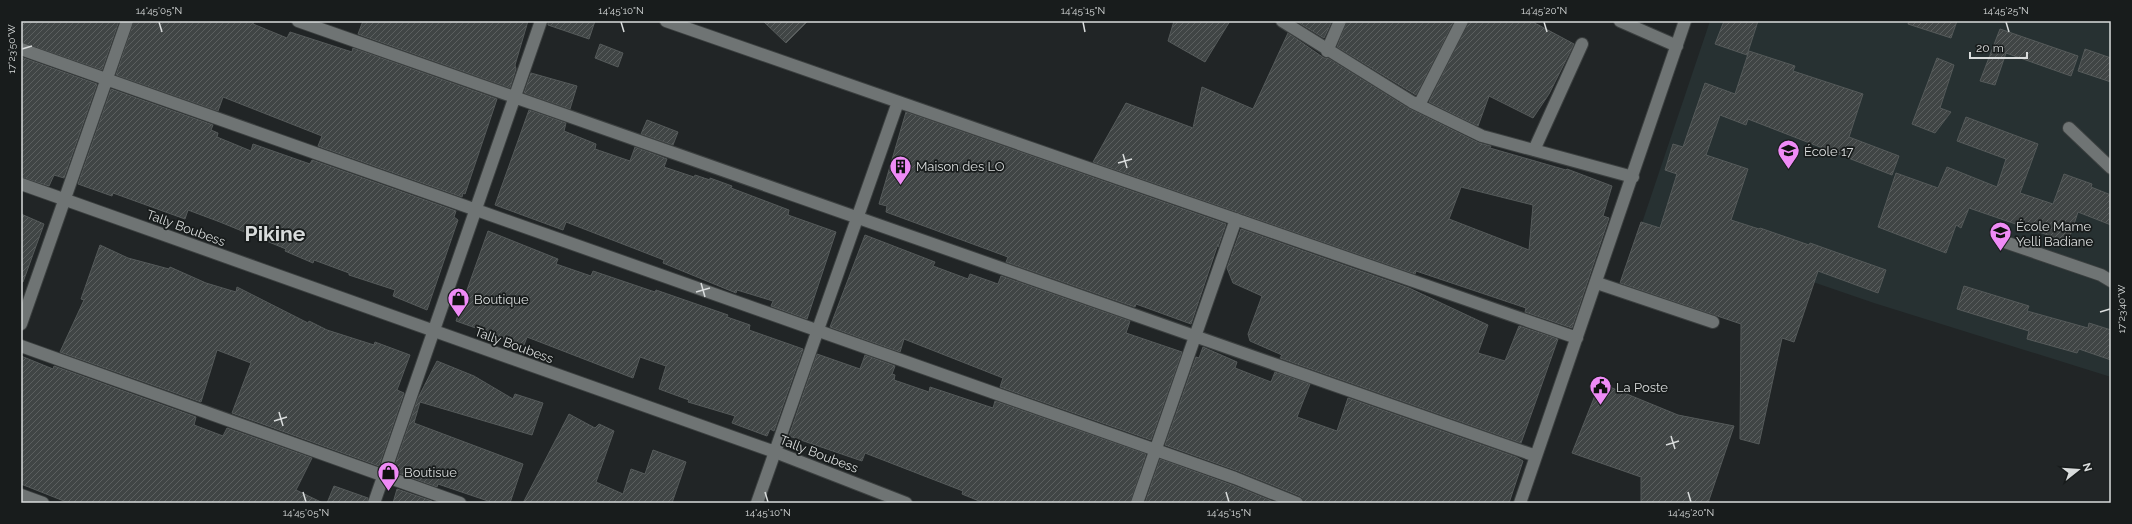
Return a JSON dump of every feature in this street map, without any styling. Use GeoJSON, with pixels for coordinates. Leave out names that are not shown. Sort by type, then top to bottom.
{"type":"FeatureCollection","features":[{"type":"Feature","properties":{"kind":"street"},"geometry":{"type":"LineString","coordinates":[[21,324],[127,21]]}},
{"type":"Feature","properties":{"kind":"street"},"geometry":{"type":"LineString","coordinates":[[298,21],[1536,456]]}},
{"type":"Feature","properties":{"kind":"street"},"geometry":{"type":"LineString","coordinates":[[374,503],[541,21]]}},
{"type":"Feature","properties":{"kind":"street"},"geometry":{"type":"LineString","coordinates":[[666,21],[1577,338]]}},
{"type":"Feature","properties":{"kind":"street"},"geometry":{"type":"LineString","coordinates":[[1282,21],[1327,51],[1420,105],[1482,136],[1633,177]]}},
{"type":"Feature","properties":{"kind":"street"},"geometry":{"type":"LineString","coordinates":[[1327,51],[1340,21]]}},
{"type":"Feature","properties":{"kind":"street"},"geometry":{"type":"LineString","coordinates":[[1420,105],[1462,21]]}},
{"type":"Feature","properties":{"kind":"street"},"geometry":{"type":"LineString","coordinates":[[1620,21],[1677,46]]}},
{"type":"Feature","properties":{"kind":"street"},"geometry":{"type":"LineString","coordinates":[[1520,503],[1597,283],[1685,21]]}},
{"type":"Feature","properties":{"kind":"street"},"geometry":{"type":"LineString","coordinates":[[1534,150],[1582,44]]}},
{"type":"Feature","properties":{"kind":"street"},"geometry":{"type":"LineString","coordinates":[[21,49],[1155,450],[1297,503]]}},
{"type":"Feature","properties":{"kind":"street"},"geometry":{"type":"LineString","coordinates":[[757,503],[898,102]]}},
{"type":"Feature","properties":{"kind":"street"},"geometry":{"type":"LineString","coordinates":[[2069,128],[2111,168]]}},
{"type":"Feature","properties":{"kind":"street","name":"Tally Boubess"},"geometry":{"type":"LineString","coordinates":[[21,184],[775,452],[906,503]]}},
{"type":"Feature","properties":{"kind":"street"},"geometry":{"type":"LineString","coordinates":[[1137,503],[1236,219]]}},
{"type":"Feature","properties":{"kind":"street"},"geometry":{"type":"LineString","coordinates":[[2002,240],[2101,275],[2111,281]]}},
{"type":"Feature","properties":{"kind":"street"},"geometry":{"type":"LineString","coordinates":[[1597,283],[1714,322]]}},
{"type":"Feature","properties":{"kind":"street"},"geometry":{"type":"LineString","coordinates":[[21,346],[460,503]]}},
{"type":"Feature","properties":{"kind":"street"},"geometry":{"type":"LineString","coordinates":[[21,495],[43,503]]}},
{"type":"Feature","properties":{"kind":"shaded area","name":"École 17"},"geometry":{"type":"Polygon","coordinates":[[[1710,21],[2111,21],[2111,377],[1874,303],[1642,223],[1710,21]]]}},
{"type":"Feature","properties":{"kind":"building"},"geometry":{"type":"Polygon","coordinates":[[[21,21],[119,21],[102,70],[21,42],[21,21]]]}},
{"type":"Feature","properties":{"kind":"building"},"geometry":{"type":"Polygon","coordinates":[[[134,21],[254,21],[253,24],[287,38],[290,32],[352,52],[353,48],[497,99],[465,194],[463,193],[462,197],[318,146],[322,136],[223,97],[218,111],[116,75],[134,21]]]}},
{"type":"Feature","properties":{"kind":"building"},"geometry":{"type":"Polygon","coordinates":[[[363,21],[528,21],[510,88],[358,34],[363,21]]]}},
{"type":"Feature","properties":{"kind":"building"},"geometry":{"type":"Polygon","coordinates":[[[548,21],[595,21],[589,39],[548,25],[548,21]]]}},
{"type":"Feature","properties":{"kind":"building"},"geometry":{"type":"Polygon","coordinates":[[[763,21],[808,21],[786,43],[763,21]]]}},
{"type":"Feature","properties":{"kind":"building"},"geometry":{"type":"Polygon","coordinates":[[[1174,21],[1230,21],[1205,62],[1168,41],[1174,21]]]}},
{"type":"Feature","properties":{"kind":"building"},"geometry":{"type":"Polygon","coordinates":[[[1296,21],[1332,21],[1324,38],[1296,21]]]}},
{"type":"Feature","properties":{"kind":"building"},"geometry":{"type":"Polygon","coordinates":[[[1347,21],[1454,21],[1416,95],[1337,47],[1347,21]]]}},
{"type":"Feature","properties":{"kind":"building"},"geometry":{"type":"Polygon","coordinates":[[[1469,21],[1531,21],[1574,44],[1549,94],[1533,118],[1489,96],[1478,126],[1429,102],[1469,21]]]}},
{"type":"Feature","properties":{"kind":"building"},"geometry":{"type":"Polygon","coordinates":[[[1724,21],[1758,21],[1747,55],[1715,44],[1724,21]]]}},
{"type":"Feature","properties":{"kind":"building"},"geometry":{"type":"Polygon","coordinates":[[[1909,21],[1957,21],[1951,38],[1908,24],[1909,21]]]}},
{"type":"Feature","properties":{"kind":"building"},"geometry":{"type":"Polygon","coordinates":[[[2000,29],[2078,56],[2071,76],[2006,53],[1995,85],[1980,81],[2000,29]]]}},
{"type":"Feature","properties":{"kind":"building"},"geometry":{"type":"Polygon","coordinates":[[[1288,33],[1324,58],[1328,58],[1408,108],[1479,143],[1491,146],[1490,148],[1566,170],[1567,169],[1612,186],[1603,216],[1609,218],[1572,328],[1525,312],[1526,308],[1416,271],[1415,274],[1093,162],[1126,103],[1193,128],[1202,87],[1253,109],[1288,33]],[[1461,187],[1449,219],[1529,250],[1533,205],[1461,187]]]}},
{"type":"Feature","properties":{"kind":"building"},"geometry":{"type":"Polygon","coordinates":[[[600,44],[623,53],[618,67],[595,58],[600,44]]]}},
{"type":"Feature","properties":{"kind":"building"},"geometry":{"type":"Polygon","coordinates":[[[2085,49],[2111,58],[2111,82],[2078,71],[2085,49]]]}},
{"type":"Feature","properties":{"kind":"building"},"geometry":{"type":"Polygon","coordinates":[[[1749,51],[1795,66],[1793,71],[1863,94],[1849,137],[1899,156],[1892,175],[1748,119],[1746,125],[1720,115],[1706,155],[1748,169],[1731,220],[1759,229],[1760,228],[1809,245],[1810,243],[1886,270],[1878,293],[1818,271],[1794,342],[1782,338],[1759,444],[1740,439],[1741,324],[1620,283],[1641,222],[1660,228],[1677,174],[1665,170],[1673,144],[1683,147],[1705,83],[1735,94],[1749,51]]]}},
{"type":"Feature","properties":{"kind":"building"},"geometry":{"type":"Polygon","coordinates":[[[21,57],[97,84],[64,178],[54,175],[49,186],[21,177],[21,57]]]}},
{"type":"Feature","properties":{"kind":"building"},"geometry":{"type":"Polygon","coordinates":[[[1937,58],[1954,65],[1940,108],[1951,112],[1935,133],[1912,124],[1937,58]]]}},
{"type":"Feature","properties":{"kind":"building"},"geometry":{"type":"Polygon","coordinates":[[[531,73],[577,86],[570,109],[524,93],[531,73]]]}},
{"type":"Feature","properties":{"kind":"building"},"geometry":{"type":"Polygon","coordinates":[[[111,89],[213,125],[211,130],[218,133],[217,137],[251,151],[253,144],[310,164],[312,160],[456,211],[454,217],[458,220],[427,310],[393,296],[395,290],[349,275],[349,273],[314,260],[313,263],[285,251],[286,249],[188,210],[185,219],[113,193],[112,196],[78,184],[111,89]]]}},
{"type":"Feature","properties":{"kind":"building"},"geometry":{"type":"Polygon","coordinates":[[[529,110],[566,123],[564,131],[596,144],[595,149],[630,161],[635,147],[667,159],[664,167],[694,177],[695,175],[710,180],[710,178],[732,186],[731,188],[789,210],[788,215],[836,232],[807,319],[771,306],[773,301],[737,290],[736,293],[663,263],[664,260],[566,222],[563,230],[495,205],[529,110]]]}},
{"type":"Feature","properties":{"kind":"building"},"geometry":{"type":"Polygon","coordinates":[[[906,112],[1226,224],[1191,324],[1136,304],[1135,307],[1006,262],[1008,257],[886,212],[887,206],[879,204],[906,112]]]}},
{"type":"Feature","properties":{"kind":"building"},"geometry":{"type":"Polygon","coordinates":[[[1966,117],[2038,144],[2020,193],[2053,204],[2064,174],[2092,184],[2091,187],[2111,195],[2111,225],[2078,212],[2068,242],[1969,208],[1961,228],[1956,225],[1946,253],[1878,227],[1896,173],[1938,188],[1947,167],[1997,187],[2006,159],[1957,141],[1966,117]]]}},
{"type":"Feature","properties":{"kind":"building"},"geometry":{"type":"Polygon","coordinates":[[[647,120],[678,132],[673,145],[641,134],[647,120]]]}},
{"type":"Feature","properties":{"kind":"building"},"geometry":{"type":"Polygon","coordinates":[[[21,214],[44,224],[23,282],[21,282],[21,214]]]}},
{"type":"Feature","properties":{"kind":"building"},"geometry":{"type":"Polygon","coordinates":[[[1241,229],[1409,288],[1488,325],[1478,353],[1505,361],[1519,326],[1558,339],[1521,443],[1280,358],[1282,355],[1250,341],[1248,334],[1262,296],[1233,283],[1227,268],[1241,229]]]}},
{"type":"Feature","properties":{"kind":"building"},"geometry":{"type":"Polygon","coordinates":[[[488,231],[558,259],[556,264],[591,276],[593,271],[655,292],[656,290],[728,315],[727,317],[750,325],[749,330],[803,349],[774,431],[770,429],[767,436],[732,423],[735,416],[688,402],[689,400],[659,389],[666,366],[640,357],[633,378],[527,337],[524,345],[456,321],[488,231]]]}},
{"type":"Feature","properties":{"kind":"building"},"geometry":{"type":"Polygon","coordinates":[[[865,235],[935,262],[933,266],[968,279],[970,274],[998,284],[1001,276],[1130,321],[1126,333],[1182,352],[1151,440],[1000,387],[1003,378],[904,339],[900,352],[830,327],[865,235]]]}},
{"type":"Feature","properties":{"kind":"building"},"geometry":{"type":"Polygon","coordinates":[[[100,245],[128,258],[169,269],[170,267],[206,283],[236,292],[237,287],[308,323],[309,321],[327,330],[374,345],[375,342],[410,355],[397,390],[404,393],[379,466],[232,413],[251,363],[217,350],[201,402],[60,352],[84,300],[81,299],[100,245]]]}},
{"type":"Feature","properties":{"kind":"building"},"geometry":{"type":"Polygon","coordinates":[[[1964,286],[2029,306],[2027,311],[2088,328],[2089,323],[2111,330],[2111,360],[2079,349],[2077,353],[2027,339],[2029,331],[1957,309],[1964,286]]]}},
{"type":"Feature","properties":{"kind":"building"},"geometry":{"type":"Polygon","coordinates":[[[1203,347],[1237,362],[1235,368],[1271,382],[1275,372],[1310,384],[1297,417],[1337,431],[1348,398],[1516,457],[1523,461],[1509,503],[1304,503],[1300,496],[1238,471],[1165,445],[1196,357],[1199,358],[1203,347]]]}},
{"type":"Feature","properties":{"kind":"building"},"geometry":{"type":"Polygon","coordinates":[[[817,354],[860,369],[865,355],[895,366],[892,374],[895,375],[894,380],[929,392],[930,387],[993,408],[995,401],[1146,454],[1130,503],[984,503],[962,494],[963,491],[865,453],[862,461],[789,436],[817,354]]]}},
{"type":"Feature","properties":{"kind":"building"},"geometry":{"type":"Polygon","coordinates":[[[21,356],[53,369],[54,366],[196,417],[194,425],[223,436],[227,428],[312,458],[296,490],[323,503],[69,503],[21,484],[21,356]]]}},
{"type":"Feature","properties":{"kind":"building"},"geometry":{"type":"Polygon","coordinates":[[[437,361],[474,376],[513,399],[515,394],[543,403],[532,435],[420,402],[414,423],[523,464],[510,503],[494,503],[438,484],[437,487],[393,471],[418,398],[437,361]]]}},
{"type":"Feature","properties":{"kind":"building"},"geometry":{"type":"Polygon","coordinates":[[[1600,383],[1678,415],[1734,426],[1708,503],[1641,503],[1641,477],[1572,453],[1600,383]]]}},
{"type":"Feature","properties":{"kind":"building"},"geometry":{"type":"Polygon","coordinates":[[[569,414],[595,428],[599,424],[614,431],[596,482],[623,494],[631,469],[645,474],[653,450],[686,462],[672,503],[523,503],[569,414]]]}},
{"type":"Feature","properties":{"kind":"building"},"geometry":{"type":"Polygon","coordinates":[[[1160,459],[1232,485],[1277,503],[1145,503],[1160,459]]]}},
{"type":"Feature","properties":{"kind":"building"},"geometry":{"type":"Polygon","coordinates":[[[334,486],[368,498],[367,503],[327,503],[334,486]]]}},
{"type":"Feature","properties":{"kind":"building"},"geometry":{"type":"Polygon","coordinates":[[[397,489],[432,501],[432,503],[393,503],[397,489]]]}},
{"type":"Feature","properties":{"kind":"place","name":"École 17"},"geometry":{"type":"Point","coordinates":[1789,170]}},
{"type":"Feature","properties":{"kind":"place","name":"Maison des LO"},"geometry":{"type":"Point","coordinates":[901,186]}},
{"type":"Feature","properties":{"kind":"place","name":"École Mame Yelli Badiane"},"geometry":{"type":"Point","coordinates":[2001,252]}},
{"type":"Feature","properties":{"kind":"place","name":"Boutique"},"geometry":{"type":"Point","coordinates":[458,318]}},
{"type":"Feature","properties":{"kind":"place","name":"La Poste"},"geometry":{"type":"Point","coordinates":[1601,406]}},
{"type":"Feature","properties":{"kind":"place","name":"Boutisue"},"geometry":{"type":"Point","coordinates":[388,492]}},
{"type":"Feature","properties":{"kind":"district","name":"Pikine"},"geometry":{"type":"Point","coordinates":[275,233]}}]}
